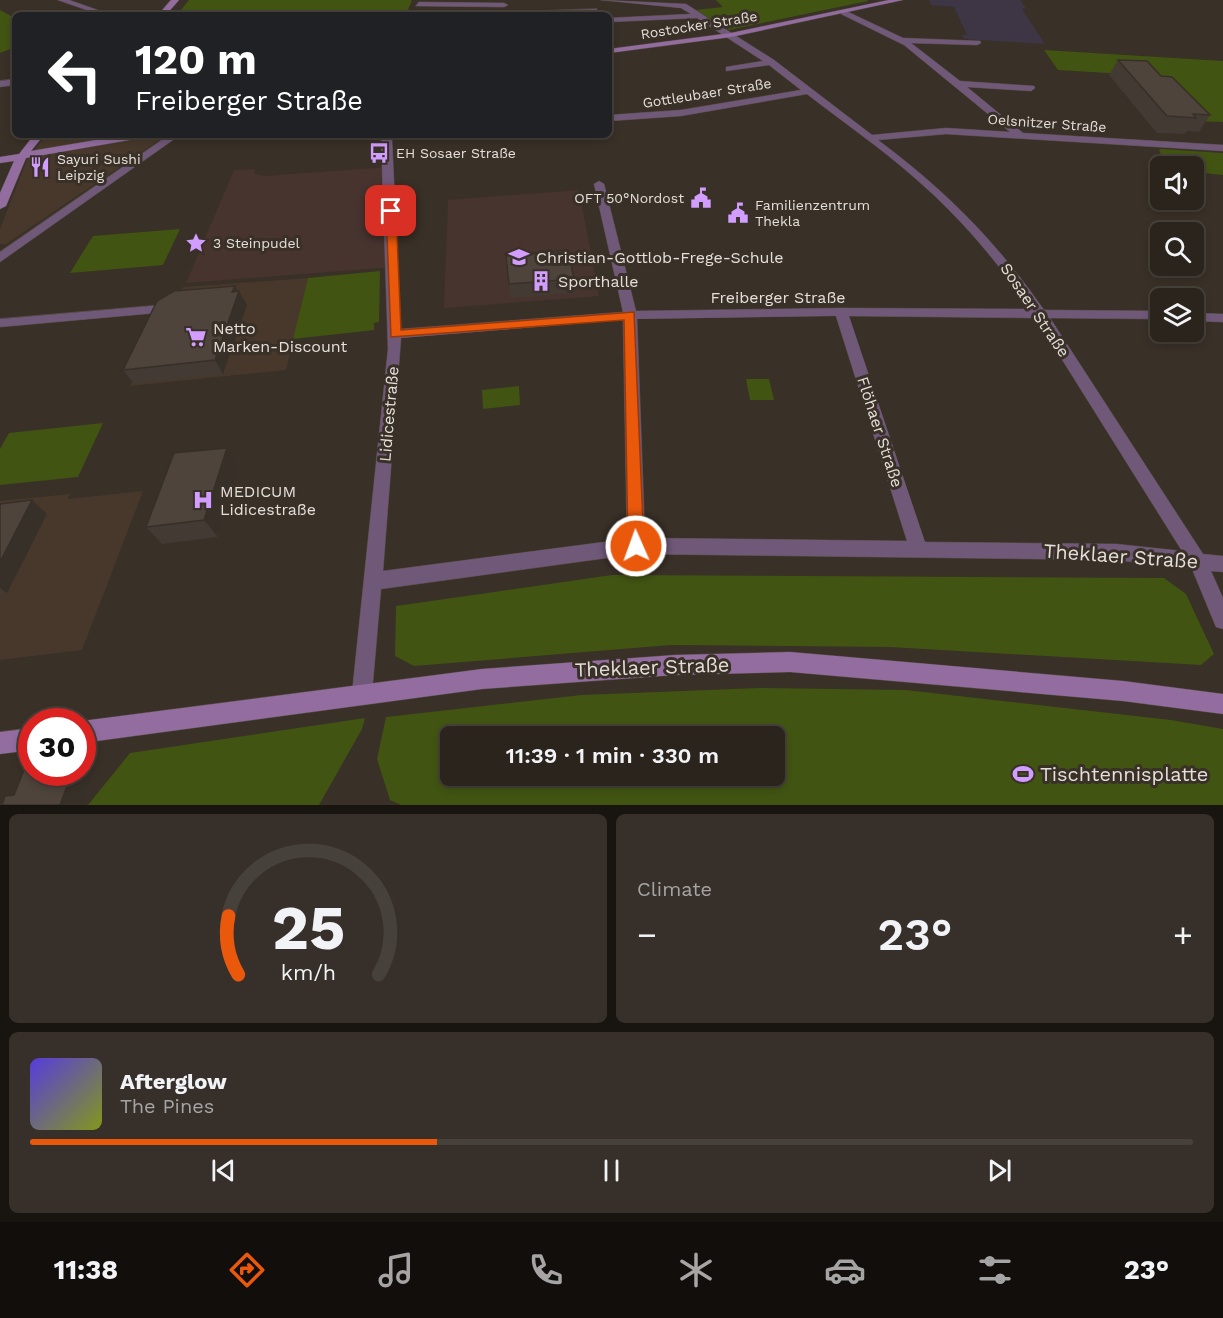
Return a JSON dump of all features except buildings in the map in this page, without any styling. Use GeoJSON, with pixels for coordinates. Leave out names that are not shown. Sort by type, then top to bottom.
{"type":"FeatureCollection","features":[{"type":"Feature","properties":{"kind":"main road"},"geometry":{"type":"LineString","coordinates":[[165,12],[175,0]]}},
{"type":"Feature","properties":{"kind":"main road","name":"Rostocker Straße"},"geometry":{"type":"LineString","coordinates":[[612,51],[731,35],[844,12],[876,2],[899,0]]}},
{"type":"Feature","properties":{"kind":"main road"},"geometry":{"type":"LineString","coordinates":[[0,207],[20,159],[37,138]]}},
{"type":"Feature","properties":{"kind":"main road"},"geometry":{"type":"LineString","coordinates":[[0,160],[20,159],[126,138]]}},
{"type":"Feature","properties":{"kind":"main road","name":"Theklaer Straße"},"geometry":{"type":"LineString","coordinates":[[96,730],[362,693],[554,671],[790,662],[1123,691],[1223,704]]}},
{"type":"Feature","properties":{"kind":"main road"},"geometry":{"type":"LineString","coordinates":[[0,743],[18,740]]}},
{"type":"Feature","properties":{"kind":"street"},"geometry":{"type":"LineString","coordinates":[[62,0],[99,12]]}},
{"type":"Feature","properties":{"kind":"street","name":"Sosaer Straße"},"geometry":{"type":"LineString","coordinates":[[604,0],[679,4],[700,16],[771,62],[919,176],[957,212],[1006,265],[1041,315],[1198,561],[1223,620]]}},
{"type":"Feature","properties":{"kind":"street"},"geometry":{"type":"LineString","coordinates":[[420,2],[504,3]]}},
{"type":"Feature","properties":{"kind":"street"},"geometry":{"type":"LineString","coordinates":[[844,12],[904,40],[1020,135]]}},
{"type":"Feature","properties":{"kind":"street"},"geometry":{"type":"LineString","coordinates":[[612,20],[700,16]]}},
{"type":"Feature","properties":{"kind":"street"},"geometry":{"type":"LineString","coordinates":[[904,40],[977,43]]}},
{"type":"Feature","properties":{"kind":"street"},"geometry":{"type":"LineString","coordinates":[[729,69],[771,62]]}},
{"type":"Feature","properties":{"kind":"street"},"geometry":{"type":"LineString","coordinates":[[958,84],[1031,88]]}},
{"type":"Feature","properties":{"kind":"street","name":"Gottleubaer Straße"},"geometry":{"type":"LineString","coordinates":[[612,118],[681,113],[809,91]]}},
{"type":"Feature","properties":{"kind":"street","name":"Oelsnitzer Straße"},"geometry":{"type":"LineString","coordinates":[[869,138],[927,131],[1223,148]]}},
{"type":"Feature","properties":{"kind":"street"},"geometry":{"type":"LineString","coordinates":[[0,258],[171,138]]}},
{"type":"Feature","properties":{"kind":"street","name":"Lidicestraße"},"geometry":{"type":"LineString","coordinates":[[362,693],[395,334],[387,138]]}},
{"type":"Feature","properties":{"kind":"street"},"geometry":{"type":"LineString","coordinates":[[599,184],[630,315],[636,546]]}},
{"type":"Feature","properties":{"kind":"street"},"geometry":{"type":"LineString","coordinates":[[0,323],[162,309]]}},
{"type":"Feature","properties":{"kind":"street","name":"Freiberger Straße"},"geometry":{"type":"LineString","coordinates":[[395,334],[630,315],[841,312],[1150,315]]}},
{"type":"Feature","properties":{"kind":"street","name":"Flöhaer Straße"},"geometry":{"type":"LineString","coordinates":[[841,312],[919,550]]}},
{"type":"Feature","properties":{"kind":"street"},"geometry":{"type":"LineString","coordinates":[[1204,317],[1223,318]]}},
{"type":"Feature","properties":{"kind":"street","name":"Theklaer Straße"},"geometry":{"type":"LineString","coordinates":[[374,581],[636,546],[1116,552],[1223,564]]}},
{"type":"Feature","properties":{"kind":"shaded area"},"geometry":{"type":"Polygon","coordinates":[[[929,0],[1020,0],[1026,8],[1022,9],[1045,44],[964,39],[962,35],[967,35],[954,7],[931,5],[929,0]]]}},
{"type":"Feature","properties":{"kind":"shaded area"},"geometry":{"type":"Polygon","coordinates":[[[44,138],[163,138],[6,244],[0,244],[0,229],[27,160],[44,138]]]}},
{"type":"Feature","properties":{"kind":"shaded area"},"geometry":{"type":"Polygon","coordinates":[[[389,167],[393,267],[186,283],[234,170],[255,169],[255,174],[264,176],[389,167]]]}},
{"type":"Feature","properties":{"kind":"shaded area","name":"Christian-Gottlob-Frege-Schule"},"geometry":{"type":"Polygon","coordinates":[[[579,190],[599,296],[444,308],[448,200],[579,190]]]}},
{"type":"Feature","properties":{"kind":"shaded area"},"geometry":{"type":"Polygon","coordinates":[[[308,278],[286,370],[130,386],[171,298],[180,294],[183,287],[308,278]]]}},
{"type":"Feature","properties":{"kind":"shaded area"},"geometry":{"type":"Polygon","coordinates":[[[143,491],[82,650],[0,660],[0,501],[70,494],[68,499],[143,491]]]}},
{"type":"Feature","properties":{"kind":"green space"},"geometry":{"type":"Polygon","coordinates":[[[189,0],[412,0],[407,12],[179,12],[189,0]]]}},
{"type":"Feature","properties":{"kind":"green space"},"geometry":{"type":"Polygon","coordinates":[[[716,0],[868,1],[729,30],[696,10],[723,7],[716,0]]]}},
{"type":"Feature","properties":{"kind":"green space"},"geometry":{"type":"Polygon","coordinates":[[[0,10],[12,16],[12,48],[0,53],[0,10]]]}},
{"type":"Feature","properties":{"kind":"green space"},"geometry":{"type":"Polygon","coordinates":[[[1044,50],[1223,61],[1223,122],[1196,121],[1141,75],[1058,70],[1044,50]]]}},
{"type":"Feature","properties":{"kind":"green space"},"geometry":{"type":"Polygon","coordinates":[[[1159,150],[1223,153],[1223,175],[1204,173],[1204,156],[1162,156],[1159,150]]]}},
{"type":"Feature","properties":{"kind":"green space"},"geometry":{"type":"Polygon","coordinates":[[[180,229],[163,265],[70,273],[93,236],[180,229]]]}},
{"type":"Feature","properties":{"kind":"green space"},"geometry":{"type":"Polygon","coordinates":[[[380,271],[379,322],[374,323],[374,330],[293,339],[308,278],[380,271]]]}},
{"type":"Feature","properties":{"kind":"green space"},"geometry":{"type":"Polygon","coordinates":[[[746,379],[769,379],[774,400],[750,400],[746,379]]]}},
{"type":"Feature","properties":{"kind":"green space"},"geometry":{"type":"Polygon","coordinates":[[[519,386],[520,405],[483,409],[482,390],[519,386]]]}},
{"type":"Feature","properties":{"kind":"green space"},"geometry":{"type":"Polygon","coordinates":[[[103,423],[78,477],[0,485],[0,449],[9,433],[103,423]]]}},
{"type":"Feature","properties":{"kind":"green space"},"geometry":{"type":"Polygon","coordinates":[[[612,575],[1164,578],[1186,594],[1214,654],[1201,665],[890,647],[671,645],[414,666],[395,656],[396,606],[612,575]]]}},
{"type":"Feature","properties":{"kind":"green space"},"geometry":{"type":"Polygon","coordinates":[[[759,688],[906,690],[1171,720],[1223,729],[1223,805],[401,805],[390,800],[377,759],[386,717],[581,695],[759,688]]]}},
{"type":"Feature","properties":{"kind":"green space"},"geometry":{"type":"Polygon","coordinates":[[[365,718],[362,729],[319,805],[88,805],[130,753],[365,718]]]}},
{"type":"Feature","properties":{"kind":"place","name":"EH Sosaer Straße"},"geometry":{"type":"Point","coordinates":[379,153]}},
{"type":"Feature","properties":{"kind":"place","name":"Sayuri Sushi Leipzig"},"geometry":{"type":"Point","coordinates":[40,167]}},
{"type":"Feature","properties":{"kind":"place","name":"OFT 50°Nordost"},"geometry":{"type":"Point","coordinates":[701,198]}},
{"type":"Feature","properties":{"kind":"place","name":"Familienzentrum Thekla"},"geometry":{"type":"Point","coordinates":[738,213]}},
{"type":"Feature","properties":{"kind":"place","name":"3 Steinpudel"},"geometry":{"type":"Point","coordinates":[196,243]}},
{"type":"Feature","properties":{"kind":"place","name":"Christian-Gottlob-Frege-Schule"},"geometry":{"type":"Point","coordinates":[519,257]}},
{"type":"Feature","properties":{"kind":"place","name":"Sporthalle"},"geometry":{"type":"Point","coordinates":[541,281]}},
{"type":"Feature","properties":{"kind":"place","name":"Netto Marken-Discount"},"geometry":{"type":"Point","coordinates":[196,337]}},
{"type":"Feature","properties":{"kind":"place","name":"MEDICUM Lidicestraße"},"geometry":{"type":"Point","coordinates":[203,500]}},
{"type":"Feature","properties":{"kind":"place","name":"Tischtennisplatte"},"geometry":{"type":"Point","coordinates":[1023,774]}},
{"type":"Feature","properties":{"kind":"route"},"geometry":{"type":"LineString","coordinates":[[391,211],[395,334],[630,315],[636,546]]}}]}
